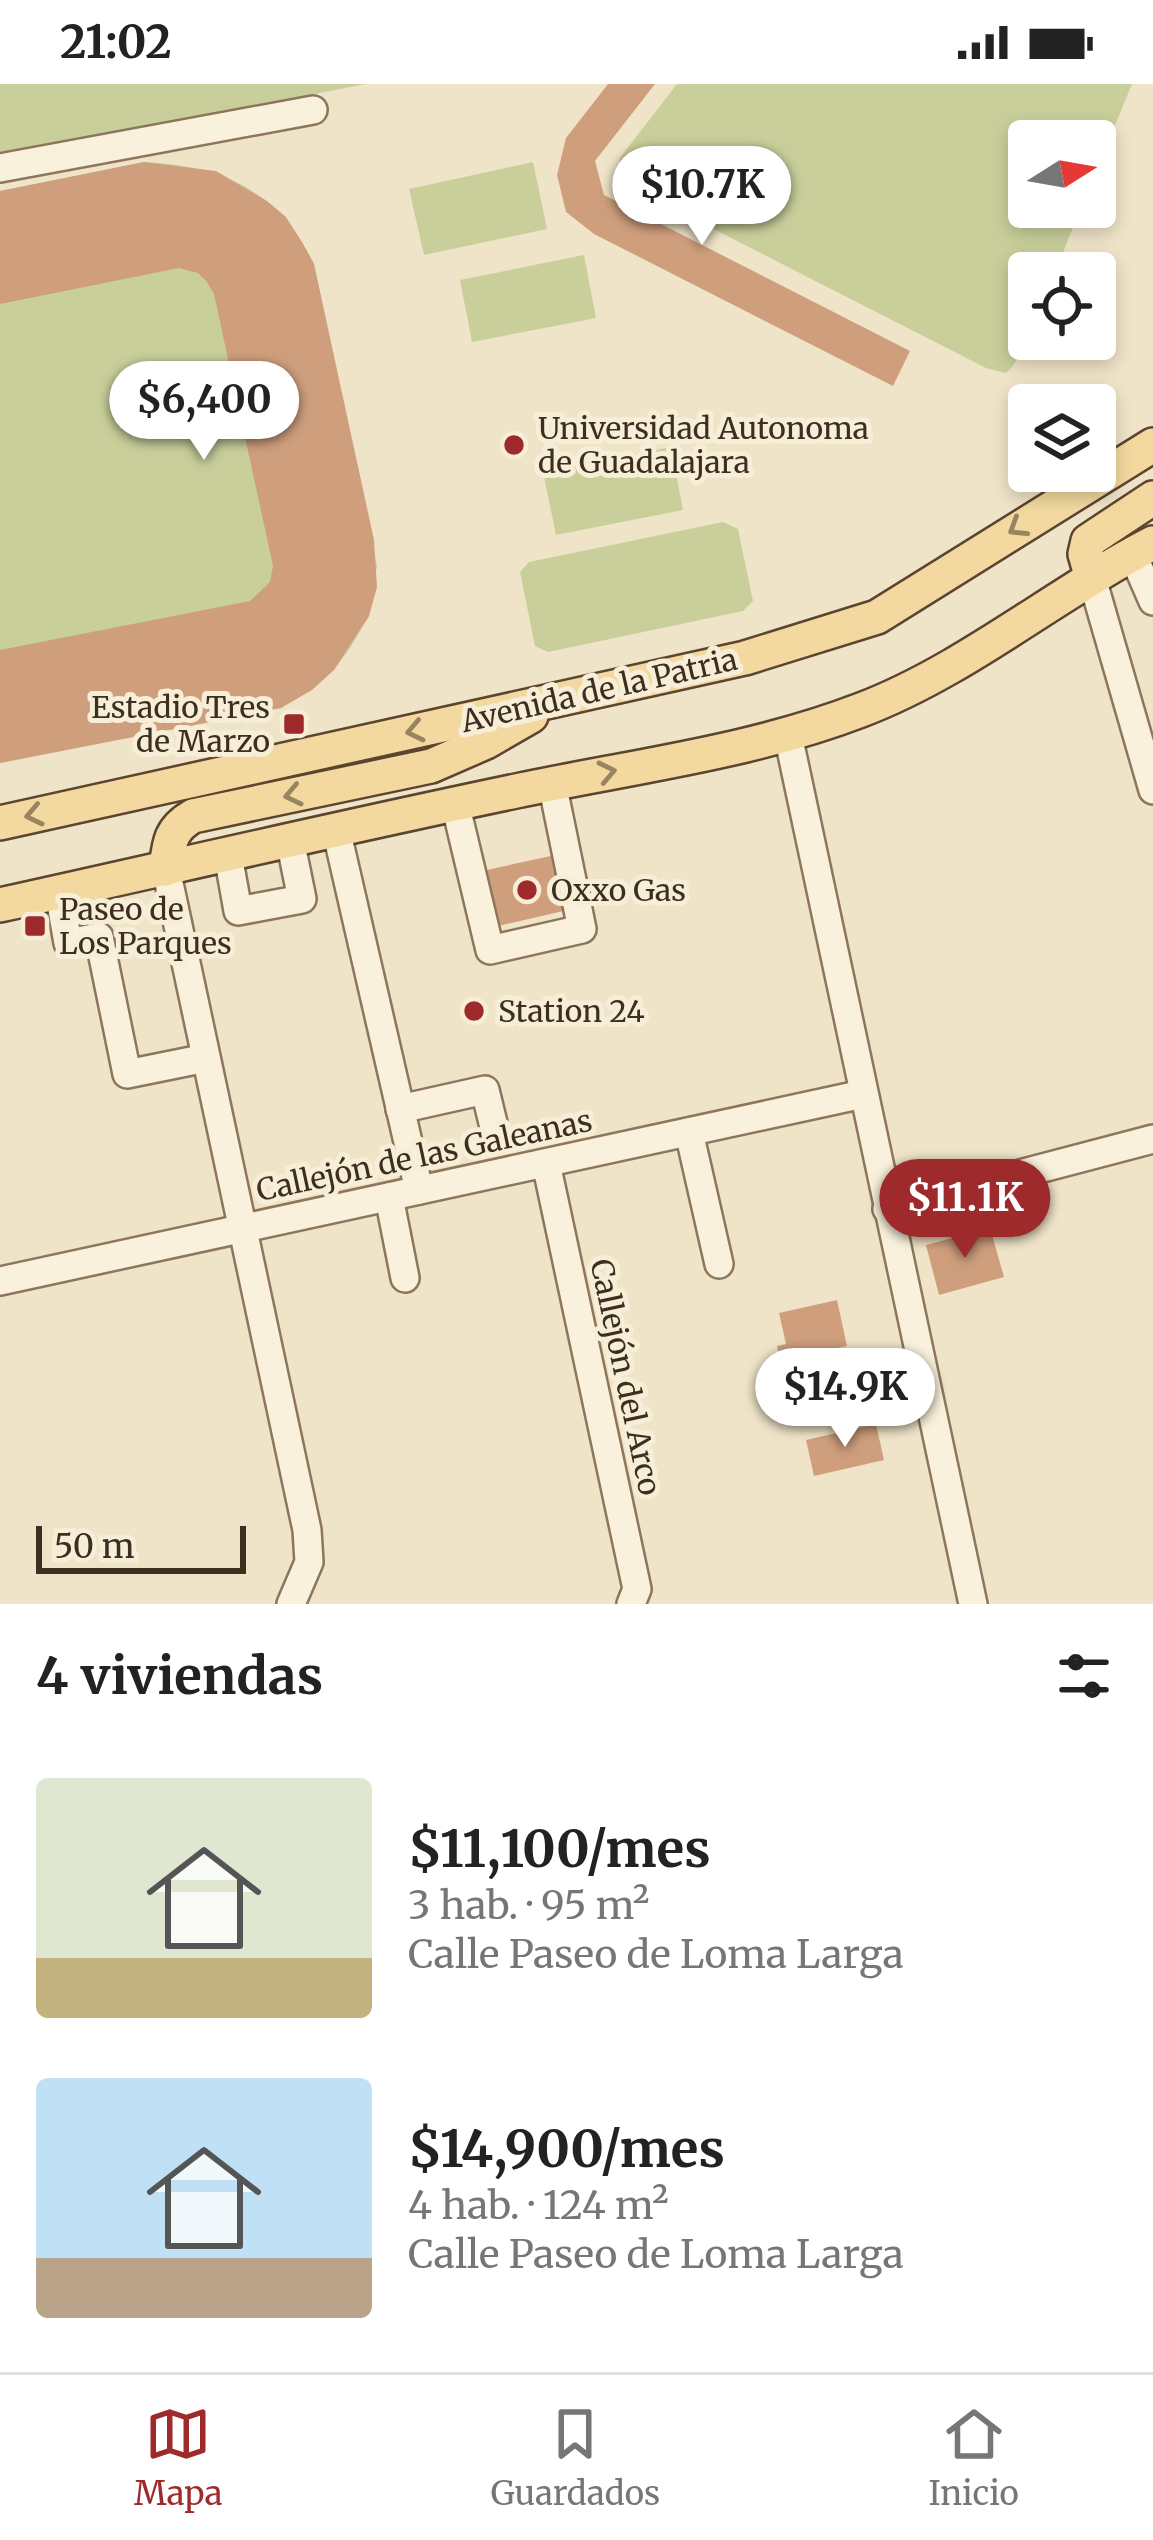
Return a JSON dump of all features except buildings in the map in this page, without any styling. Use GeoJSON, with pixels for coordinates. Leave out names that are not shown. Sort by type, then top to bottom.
{"type":"FeatureCollection","features":[{"type":"Feature","properties":{"kind":"main road","name":"Avenida de la Patria"},"geometry":{"type":"LineString","coordinates":[[0,823],[745,658],[830,634],[877,617],[1153,446]]}},
{"type":"Feature","properties":{"kind":"main road"},"geometry":{"type":"LineString","coordinates":[[1091,575],[1085,554],[1088,542],[1153,498]]}},
{"type":"Feature","properties":{"kind":"main road"},"geometry":{"type":"LineString","coordinates":[[0,905],[455,803],[788,735],[864,709],[926,680],[1091,575],[1143,548]]}},
{"type":"Feature","properties":{"kind":"main road"},"geometry":{"type":"LineString","coordinates":[[166,868],[170,836],[194,816],[431,766],[486,742],[559,700]]}},
{"type":"Feature","properties":{"kind":"street"},"geometry":{"type":"LineString","coordinates":[[0,168],[314,110]]}},
{"type":"Feature","properties":{"kind":"street"},"geometry":{"type":"LineString","coordinates":[[1143,548],[1153,601]]}},
{"type":"Feature","properties":{"kind":"street"},"geometry":{"type":"LineString","coordinates":[[1091,575],[1153,790]]}},
{"type":"Feature","properties":{"kind":"street"},"geometry":{"type":"LineString","coordinates":[[788,735],[973,1604],[985,1604]]}},
{"type":"Feature","properties":{"kind":"street"},"geometry":{"type":"LineString","coordinates":[[455,803],[490,950],[582,929],[552,783]]}},
{"type":"Feature","properties":{"kind":"street"},"geometry":{"type":"LineString","coordinates":[[336,829],[419,1190]]}},
{"type":"Feature","properties":{"kind":"street"},"geometry":{"type":"LineString","coordinates":[[228,855],[238,911],[302,899],[290,840]]}},
{"type":"Feature","properties":{"kind":"street"},"geometry":{"type":"LineString","coordinates":[[166,868],[310,1547],[309,1562],[291,1604]]}},
{"type":"Feature","properties":{"kind":"street"},"geometry":{"type":"LineString","coordinates":[[59,892],[68,943],[99,937],[127,1074],[206,1058]]}},
{"type":"Feature","properties":{"kind":"street"},"geometry":{"type":"LineString","coordinates":[[400,1109],[485,1090],[493,1123]]}},
{"type":"Feature","properties":{"kind":"street","name":"Callejón de las Galeanas"},"geometry":{"type":"LineString","coordinates":[[0,1281],[862,1094]]}},
{"type":"Feature","properties":{"kind":"street"},"geometry":{"type":"LineString","coordinates":[[689,1132],[718,1264]]}},
{"type":"Feature","properties":{"kind":"street"},"geometry":{"type":"LineString","coordinates":[[887,1209],[1153,1138]]}},
{"type":"Feature","properties":{"kind":"street","name":"Callejón del Arco"},"geometry":{"type":"LineString","coordinates":[[546,1162],[637,1589],[631,1604]]}},
{"type":"Feature","properties":{"kind":"street"},"geometry":{"type":"LineString","coordinates":[[389,1197],[405,1278]]}},
{"type":"Feature","properties":{"kind":"green space"},"geometry":{"type":"Polygon","coordinates":[[[0,84],[366,84],[0,155],[0,84]]]}},
{"type":"Feature","properties":{"kind":"green space"},"geometry":{"type":"Polygon","coordinates":[[[677,84],[1132,84],[1116,123],[1008,120],[1008,228],[1073,228],[1063,252],[1008,252],[1008,360],[1016,360],[1006,373],[986,368],[627,185],[619,159],[677,84]]]}},
{"type":"Feature","properties":{"kind":"green space"},"geometry":{"type":"Polygon","coordinates":[[[144,162],[199,169],[245,187],[283,217],[314,264],[377,566],[369,616],[334,670],[281,708],[0,763],[0,191],[144,162]]]}},
{"type":"Feature","properties":{"kind":"green space"},"geometry":{"type":"Polygon","coordinates":[[[533,162],[547,229],[424,255],[409,189],[533,162]]]}},
{"type":"Feature","properties":{"kind":"green space"},"geometry":{"type":"Polygon","coordinates":[[[584,255],[596,318],[472,342],[460,280],[584,255]]]}},
{"type":"Feature","properties":{"kind":"green space"},"geometry":{"type":"Polygon","coordinates":[[[671,447],[683,510],[556,535],[543,472],[671,447]]]}},
{"type":"Feature","properties":{"kind":"green space"},"geometry":{"type":"Polygon","coordinates":[[[723,522],[738,529],[753,601],[743,611],[548,652],[535,646],[520,572],[529,562],[723,522]]]}},
{"type":"Feature","properties":{"kind":"place","name":"Universidad Autonoma de Guadalajara"},"geometry":{"type":"Point","coordinates":[514,445]}},
{"type":"Feature","properties":{"kind":"place","name":"Estadio Tres de Marzo"},"geometry":{"type":"Point","coordinates":[294,724]}},
{"type":"Feature","properties":{"kind":"place","name":"Oxxo Gas"},"geometry":{"type":"Point","coordinates":[527,890]}},
{"type":"Feature","properties":{"kind":"place","name":"Paseo de Los Parques"},"geometry":{"type":"Point","coordinates":[35,926]}},
{"type":"Feature","properties":{"kind":"place","name":"Station 24"},"geometry":{"type":"Point","coordinates":[474,1011]}}]}
